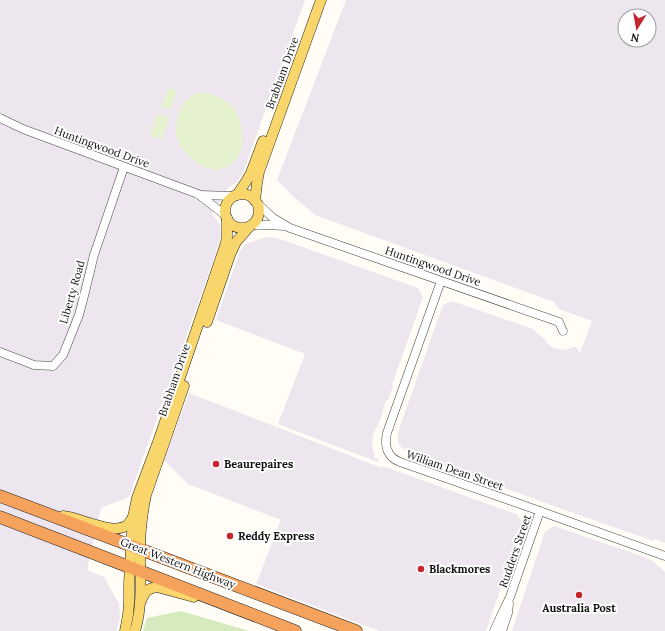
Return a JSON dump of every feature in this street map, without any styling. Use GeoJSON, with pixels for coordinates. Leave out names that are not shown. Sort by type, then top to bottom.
{"type":"FeatureCollection","features":[{"type":"Feature","properties":{"kind":"highway","name":"Great Western Highway"},"geometry":{"type":"LineString","coordinates":[[0,496],[356,631]]}},
{"type":"Feature","properties":{"kind":"highway","name":"Great Western Highway"},"geometry":{"type":"LineString","coordinates":[[0,517],[295,631]]}},
{"type":"Feature","properties":{"kind":"main road","name":"Brabham Drive"},"geometry":{"type":"LineString","coordinates":[[235,195],[251,173],[314,0]]}},
{"type":"Feature","properties":{"kind":"main road","name":"Brabham Drive"},"geometry":{"type":"LineString","coordinates":[[256,202],[259,172],[321,0]]}},
{"type":"Feature","properties":{"kind":"main road"},"geometry":{"type":"LineString","coordinates":[[235,195],[247,195],[252,197],[256,202],[258,207],[258,215],[251,225],[242,228],[237,227],[226,217],[226,204],[229,199],[235,195]]}},
{"type":"Feature","properties":{"kind":"main road","name":"Brabham Drive"},"geometry":{"type":"LineString","coordinates":[[136,547],[133,517],[137,498],[158,442],[225,246],[227,238],[226,217]]}},
{"type":"Feature","properties":{"kind":"main road","name":"Brabham Drive"},"geometry":{"type":"LineString","coordinates":[[136,547],[146,495],[230,255],[236,242],[251,225]]}},
{"type":"Feature","properties":{"kind":"main road"},"geometry":{"type":"LineString","coordinates":[[55,516],[72,517],[97,526],[110,528],[125,527],[133,517]]}},
{"type":"Feature","properties":{"kind":"main road"},"geometry":{"type":"LineString","coordinates":[[125,631],[135,569],[136,547]]}},
{"type":"Feature","properties":{"kind":"main road"},"geometry":{"type":"LineString","coordinates":[[135,569],[140,604]]}},
{"type":"Feature","properties":{"kind":"main road"},"geometry":{"type":"LineString","coordinates":[[135,631],[140,604],[145,591],[151,588],[157,587],[236,608]]}},
{"type":"Feature","properties":{"kind":"street","name":"Huntingwood Drive"},"geometry":{"type":"LineString","coordinates":[[0,118],[24,130],[198,194],[235,195]]}},
{"type":"Feature","properties":{"kind":"street","name":"Liberty Road"},"geometry":{"type":"LineString","coordinates":[[0,352],[34,365],[53,366],[63,355],[78,315],[94,255],[124,167]]}},
{"type":"Feature","properties":{"kind":"street","name":"Huntingwood Drive"},"geometry":{"type":"LineString","coordinates":[[198,194],[226,217]]}},
{"type":"Feature","properties":{"kind":"street","name":"Huntingwood Drive"},"geometry":{"type":"LineString","coordinates":[[256,202],[273,218],[290,228]]}},
{"type":"Feature","properties":{"kind":"street","name":"Huntingwood Drive"},"geometry":{"type":"LineString","coordinates":[[251,225],[270,224],[290,228],[559,322],[563,331]]}},
{"type":"Feature","properties":{"kind":"street","name":"William Dean Street"},"geometry":{"type":"LineString","coordinates":[[441,281],[388,428],[386,440],[387,450],[393,458],[400,462],[665,556]]}},
{"type":"Feature","properties":{"kind":"street","name":"Rudders Street"},"geometry":{"type":"LineString","coordinates":[[494,631],[510,597],[540,512]]}},
{"type":"Feature","properties":{"kind":"street","name":"Rudders Street"},"geometry":{"type":"LineString","coordinates":[[502,631],[508,613],[510,597]]}},
{"type":"Feature","properties":{"kind":"shaded area"},"geometry":{"type":"Polygon","coordinates":[[[0,0],[305,0],[243,173],[237,182],[227,189],[212,214],[220,224],[221,236],[219,244],[129,497],[101,508],[87,570],[104,577],[119,604],[120,618],[116,631],[0,631],[0,0]]]}},
{"type":"Feature","properties":{"kind":"shaded area"},"geometry":{"type":"Polygon","coordinates":[[[346,0],[665,0],[665,543],[655,539],[654,541],[579,515],[416,456],[401,447],[398,442],[400,426],[443,305],[452,301],[533,329],[552,347],[566,350],[575,346],[580,353],[592,321],[559,309],[554,302],[315,215],[277,180],[346,0]]]}},
{"type":"Feature","properties":{"kind":"shaded area"},"geometry":{"type":"Polygon","coordinates":[[[267,237],[277,238],[418,288],[423,297],[388,400],[386,401],[373,435],[372,446],[374,457],[375,459],[377,458],[380,463],[278,424],[305,354],[216,320],[240,251],[246,244],[267,237]]]}},
{"type":"Feature","properties":{"kind":"shaded area"},"geometry":{"type":"Polygon","coordinates":[[[189,393],[382,468],[383,466],[518,515],[523,525],[486,631],[379,631],[256,584],[281,520],[188,484],[164,460],[189,393]]]}},
{"type":"Feature","properties":{"kind":"shaded area"},"geometry":{"type":"Polygon","coordinates":[[[554,526],[650,559],[665,572],[665,631],[512,631],[545,532],[554,526]]]}},
{"type":"Feature","properties":{"kind":"green space"},"geometry":{"type":"Polygon","coordinates":[[[168,88],[177,91],[170,110],[161,107],[168,88]]]}},
{"type":"Feature","properties":{"kind":"green space"},"geometry":{"type":"Polygon","coordinates":[[[202,92],[219,97],[232,106],[239,119],[241,127],[242,145],[238,157],[227,167],[220,169],[207,168],[194,161],[177,140],[176,126],[181,108],[190,97],[202,92]]]}},
{"type":"Feature","properties":{"kind":"green space"},"geometry":{"type":"Polygon","coordinates":[[[157,114],[169,118],[162,140],[150,136],[157,114]]]}},
{"type":"Feature","properties":{"kind":"green space"},"geometry":{"type":"Polygon","coordinates":[[[181,611],[249,631],[143,631],[147,618],[181,611]]]}},
{"type":"Feature","properties":{"kind":"place","name":"Beaurepaires"},"geometry":{"type":"Point","coordinates":[216,464]}},
{"type":"Feature","properties":{"kind":"place","name":"Reddy Express"},"geometry":{"type":"Point","coordinates":[230,536]}},
{"type":"Feature","properties":{"kind":"place","name":"Blackmores"},"geometry":{"type":"Point","coordinates":[421,569]}},
{"type":"Feature","properties":{"kind":"place","name":"Australia Post"},"geometry":{"type":"Point","coordinates":[579,595]}}]}
